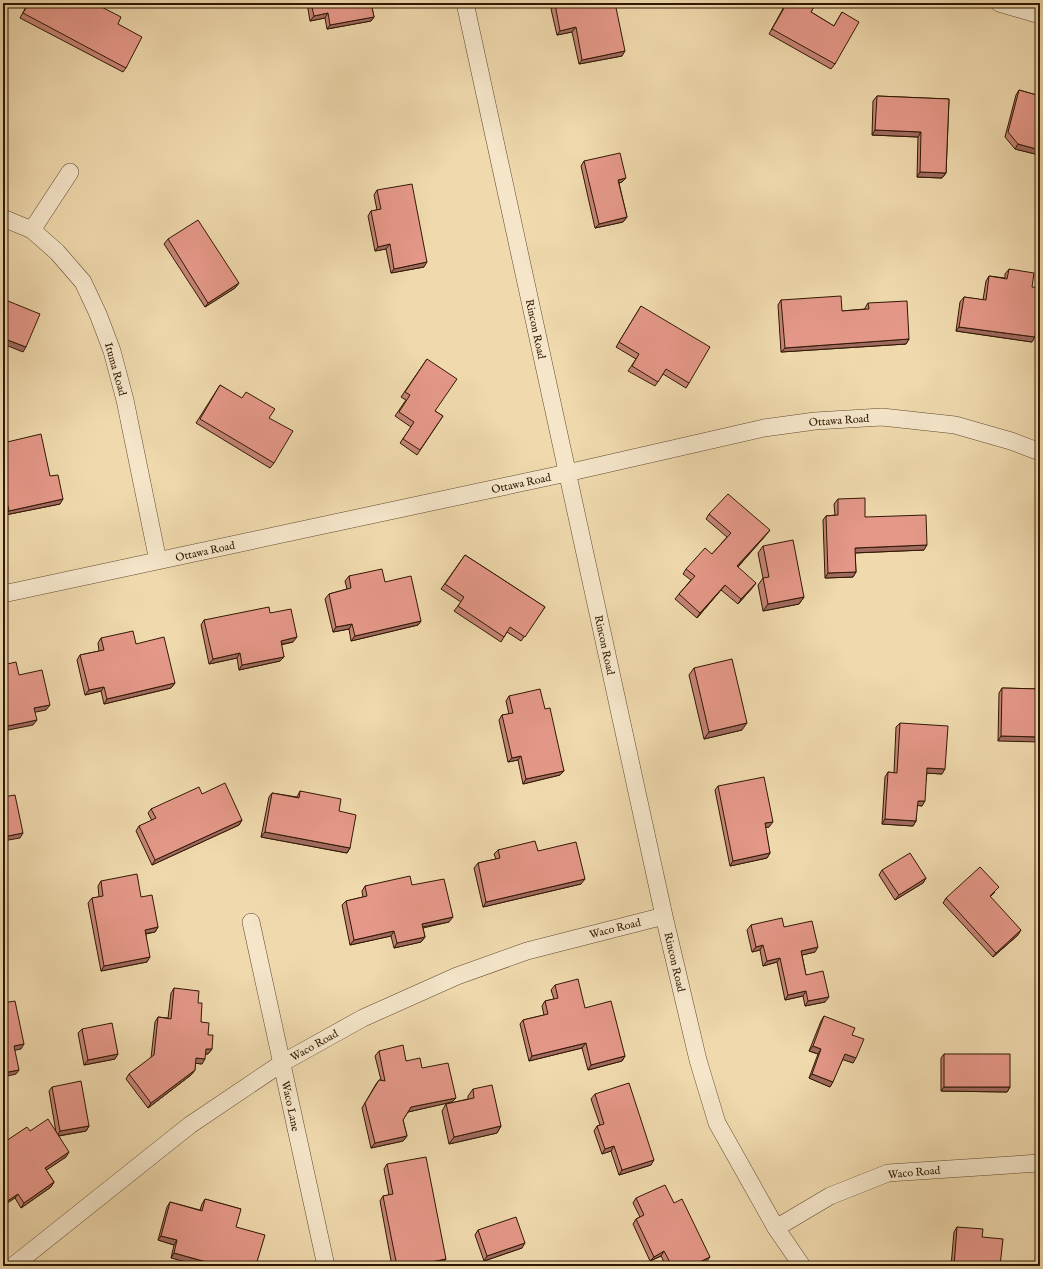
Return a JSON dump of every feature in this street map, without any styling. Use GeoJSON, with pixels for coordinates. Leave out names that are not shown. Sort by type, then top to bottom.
{"type":"FeatureCollection","features":[{"type":"Feature","properties":{"kind":"street","name":"Rincon Road"},"geometry":{"type":"LineString","coordinates":[[465,3],[664,916],[698,1060],[717,1123],[776,1228],[802,1266]]}},
{"type":"Feature","properties":{"kind":"street"},"geometry":{"type":"LineString","coordinates":[[999,3],[1040,15]]}},
{"type":"Feature","properties":{"kind":"street"},"geometry":{"type":"LineString","coordinates":[[32,230],[70,172]]}},
{"type":"Feature","properties":{"kind":"street","name":"Ituma Road"},"geometry":{"type":"LineString","coordinates":[[3,218],[32,230],[57,252],[83,282],[112,351],[125,400],[158,561]]}},
{"type":"Feature","properties":{"kind":"street","name":"Ottawa Road"},"geometry":{"type":"LineString","coordinates":[[3,594],[567,473],[764,428],[815,421],[882,417],[955,425],[1011,441],[1040,452]]}},
{"type":"Feature","properties":{"kind":"street","name":"Waco Road"},"geometry":{"type":"LineString","coordinates":[[13,1266],[190,1125],[282,1063],[363,1018],[457,976],[527,951],[664,916]]}},
{"type":"Feature","properties":{"kind":"street","name":"Waco Lane"},"geometry":{"type":"LineString","coordinates":[[251,922],[326,1266]]}},
{"type":"Feature","properties":{"kind":"street","name":"Waco Road"},"geometry":{"type":"LineString","coordinates":[[776,1228],[830,1196],[888,1173],[1040,1164]]}},
{"type":"Feature","properties":{"kind":"building"},"geometry":{"type":"Polygon","coordinates":[[[29,3],[94,3],[121,17],[118,24],[142,37],[126,68],[23,13],[29,3]]]}},
{"type":"Feature","properties":{"kind":"building"},"geometry":{"type":"Polygon","coordinates":[[[311,3],[371,3],[374,17],[330,25],[328,13],[314,16],[311,3]]]}},
{"type":"Feature","properties":{"kind":"building"},"geometry":{"type":"Polygon","coordinates":[[[581,3],[581,7],[599,3],[615,3],[625,51],[582,60],[576,27],[560,31],[555,4],[581,3]]]}},
{"type":"Feature","properties":{"kind":"building"},"geometry":{"type":"Polygon","coordinates":[[[787,3],[816,3],[811,12],[834,26],[842,12],[859,22],[835,64],[772,29],[787,3]]]}},
{"type":"Feature","properties":{"kind":"building"},"geometry":{"type":"Polygon","coordinates":[[[1019,90],[1040,96],[1040,150],[1018,144],[1008,132],[1019,90]]]}},
{"type":"Feature","properties":{"kind":"building"},"geometry":{"type":"Polygon","coordinates":[[[877,96],[949,99],[946,173],[920,172],[921,132],[875,130],[877,96]]]}},
{"type":"Feature","properties":{"kind":"building"},"geometry":{"type":"Polygon","coordinates":[[[620,153],[626,178],[618,180],[627,217],[599,224],[584,161],[620,153]]]}},
{"type":"Feature","properties":{"kind":"building"},"geometry":{"type":"Polygon","coordinates":[[[412,184],[427,262],[394,269],[390,244],[378,247],[371,211],[381,209],[377,190],[412,184]]]}},
{"type":"Feature","properties":{"kind":"building"},"geometry":{"type":"Polygon","coordinates":[[[198,220],[239,283],[208,303],[168,239],[198,220]]]}},
{"type":"Feature","properties":{"kind":"building"},"geometry":{"type":"Polygon","coordinates":[[[1009,269],[1034,273],[1032,287],[1040,288],[1040,300],[1035,337],[959,327],[964,297],[986,300],[989,276],[1007,279],[1009,269]]]}},
{"type":"Feature","properties":{"kind":"building"},"geometry":{"type":"Polygon","coordinates":[[[841,296],[842,311],[869,309],[868,303],[907,301],[909,339],[785,348],[781,300],[841,296]]]}},
{"type":"Feature","properties":{"kind":"building"},"geometry":{"type":"Polygon","coordinates":[[[3,299],[40,314],[26,347],[5,339],[3,343],[3,299]]]}},
{"type":"Feature","properties":{"kind":"building"},"geometry":{"type":"Polygon","coordinates":[[[641,306],[710,347],[689,383],[666,369],[658,382],[632,366],[639,354],[619,342],[641,306]]]}},
{"type":"Feature","properties":{"kind":"building"},"geometry":{"type":"Polygon","coordinates":[[[427,359],[457,379],[435,411],[443,416],[420,450],[403,439],[414,422],[399,412],[410,395],[405,392],[427,359]]]}},
{"type":"Feature","properties":{"kind":"building"},"geometry":{"type":"Polygon","coordinates":[[[220,385],[242,398],[246,392],[275,409],[269,418],[293,431],[274,463],[200,419],[220,385]]]}},
{"type":"Feature","properties":{"kind":"building"},"geometry":{"type":"Polygon","coordinates":[[[41,434],[50,476],[58,475],[63,499],[9,511],[3,489],[3,443],[41,434]]]}},
{"type":"Feature","properties":{"kind":"building"},"geometry":{"type":"Polygon","coordinates":[[[728,494],[770,530],[737,566],[756,583],[741,599],[725,585],[700,613],[679,594],[695,576],[686,569],[705,548],[712,554],[731,533],[709,514],[728,494]]]}},
{"type":"Feature","properties":{"kind":"building"},"geometry":{"type":"Polygon","coordinates":[[[865,498],[865,517],[926,515],[927,545],[855,548],[856,572],[828,573],[826,516],[838,515],[838,499],[865,498]]]}},
{"type":"Feature","properties":{"kind":"building"},"geometry":{"type":"Polygon","coordinates":[[[793,540],[804,597],[768,604],[763,578],[769,577],[763,546],[793,540]]]}},
{"type":"Feature","properties":{"kind":"building"},"geometry":{"type":"Polygon","coordinates":[[[465,555],[545,607],[525,637],[510,627],[504,637],[458,606],[464,597],[445,584],[465,555]]]}},
{"type":"Feature","properties":{"kind":"building"},"geometry":{"type":"Polygon","coordinates":[[[382,569],[385,582],[411,576],[421,621],[355,636],[352,624],[336,627],[329,594],[351,588],[349,576],[382,569]]]}},
{"type":"Feature","properties":{"kind":"building"},"geometry":{"type":"Polygon","coordinates":[[[269,607],[270,613],[291,609],[297,637],[281,641],[284,657],[242,665],[240,653],[213,659],[204,620],[269,607]]]}},
{"type":"Feature","properties":{"kind":"building"},"geometry":{"type":"Polygon","coordinates":[[[133,631],[136,644],[164,637],[175,683],[107,699],[104,687],[89,690],[80,655],[104,650],[101,638],[133,631]]]}},
{"type":"Feature","properties":{"kind":"building"},"geometry":{"type":"Polygon","coordinates":[[[732,659],[747,723],[709,732],[694,668],[732,659]]]}},
{"type":"Feature","properties":{"kind":"building"},"geometry":{"type":"Polygon","coordinates":[[[16,662],[19,675],[42,670],[50,705],[34,708],[37,720],[3,727],[3,665],[16,662]]]}},
{"type":"Feature","properties":{"kind":"building"},"geometry":{"type":"Polygon","coordinates":[[[1002,688],[1040,689],[1040,737],[1001,736],[1002,688]]]}},
{"type":"Feature","properties":{"kind":"building"},"geometry":{"type":"Polygon","coordinates":[[[540,689],[545,709],[550,708],[564,771],[526,779],[521,756],[512,758],[502,715],[513,713],[509,696],[540,689]]]}},
{"type":"Feature","properties":{"kind":"building"},"geometry":{"type":"Polygon","coordinates":[[[900,723],[948,726],[945,769],[927,768],[925,801],[918,801],[916,821],[885,819],[888,772],[897,773],[900,723]]]}},
{"type":"Feature","properties":{"kind":"building"},"geometry":{"type":"Polygon","coordinates":[[[764,777],[773,822],[765,823],[770,853],[733,861],[718,786],[764,777]]]}},
{"type":"Feature","properties":{"kind":"building"},"geometry":{"type":"Polygon","coordinates":[[[225,783],[242,820],[155,860],[139,826],[156,818],[151,809],[199,787],[202,794],[225,783]]]}},
{"type":"Feature","properties":{"kind":"building"},"geometry":{"type":"Polygon","coordinates":[[[300,791],[341,799],[339,811],[356,815],[350,848],[265,832],[272,793],[299,798],[300,791]]]}},
{"type":"Feature","properties":{"kind":"building"},"geometry":{"type":"Polygon","coordinates":[[[15,795],[23,833],[3,837],[3,797],[15,795]]]}},
{"type":"Feature","properties":{"kind":"building"},"geometry":{"type":"Polygon","coordinates":[[[535,841],[538,851],[576,842],[585,879],[486,902],[478,863],[500,858],[498,850],[535,841]]]}},
{"type":"Feature","properties":{"kind":"building"},"geometry":{"type":"Polygon","coordinates":[[[910,853],[926,878],[899,895],[882,870],[910,853]]]}},
{"type":"Feature","properties":{"kind":"building"},"geometry":{"type":"Polygon","coordinates":[[[980,867],[999,887],[990,896],[1021,930],[996,953],[946,898],[980,867]]]}},
{"type":"Feature","properties":{"kind":"building"},"geometry":{"type":"Polygon","coordinates":[[[137,874],[141,897],[152,895],[158,927],[145,930],[150,957],[104,966],[92,898],[103,896],[101,881],[137,874]]]}},
{"type":"Feature","properties":{"kind":"building"},"geometry":{"type":"Polygon","coordinates":[[[410,876],[412,885],[444,879],[453,917],[422,924],[425,937],[397,943],[394,931],[354,940],[346,901],[367,896],[365,886],[410,876]]]}},
{"type":"Feature","properties":{"kind":"building"},"geometry":{"type":"Polygon","coordinates":[[[782,918],[784,927],[812,921],[818,947],[801,951],[806,975],[823,971],[829,997],[808,1001],[806,991],[788,995],[780,958],[767,961],[763,945],[756,947],[751,925],[782,918]]]}},
{"type":"Feature","properties":{"kind":"building"},"geometry":{"type":"Polygon","coordinates":[[[578,979],[585,1008],[611,1001],[625,1056],[591,1065],[586,1043],[532,1056],[523,1020],[548,1014],[545,1001],[558,998],[555,985],[578,979]]]}},
{"type":"Feature","properties":{"kind":"building"},"geometry":{"type":"Polygon","coordinates":[[[174,988],[199,991],[198,1003],[202,1003],[201,1022],[209,1023],[208,1035],[213,1035],[212,1049],[206,1049],[205,1059],[196,1058],[195,1070],[151,1103],[129,1074],[154,1055],[158,1017],[171,1019],[174,988]]]}},
{"type":"Feature","properties":{"kind":"building"},"geometry":{"type":"Polygon","coordinates":[[[15,1001],[24,1044],[14,1046],[19,1070],[3,1073],[3,1003],[15,1001]]]}},
{"type":"Feature","properties":{"kind":"building"},"geometry":{"type":"Polygon","coordinates":[[[824,1016],[855,1028],[852,1035],[864,1039],[856,1058],[845,1054],[833,1082],[812,1074],[821,1049],[813,1046],[824,1016]]]}},
{"type":"Feature","properties":{"kind":"building"},"geometry":{"type":"Polygon","coordinates":[[[112,1023],[118,1054],[88,1060],[82,1029],[112,1023]]]}},
{"type":"Feature","properties":{"kind":"building"},"geometry":{"type":"Polygon","coordinates":[[[403,1045],[406,1061],[420,1058],[422,1068],[448,1063],[456,1098],[411,1107],[403,1120],[407,1136],[375,1143],[365,1103],[379,1080],[385,1081],[379,1051],[403,1045]]]}},
{"type":"Feature","properties":{"kind":"building"},"geometry":{"type":"Polygon","coordinates":[[[944,1054],[1010,1054],[1010,1087],[944,1087],[944,1054]]]}},
{"type":"Feature","properties":{"kind":"building"},"geometry":{"type":"Polygon","coordinates":[[[81,1081],[89,1126],[60,1131],[52,1087],[81,1081]]]}},
{"type":"Feature","properties":{"kind":"building"},"geometry":{"type":"Polygon","coordinates":[[[629,1083],[654,1160],[622,1170],[614,1146],[605,1149],[597,1126],[604,1124],[595,1094],[629,1083]]]}},
{"type":"Feature","properties":{"kind":"building"},"geometry":{"type":"Polygon","coordinates":[[[492,1085],[501,1126],[454,1137],[446,1104],[474,1098],[473,1089],[492,1085]]]}},
{"type":"Feature","properties":{"kind":"building"},"geometry":{"type":"Polygon","coordinates":[[[48,1119],[69,1152],[45,1168],[54,1182],[24,1203],[18,1194],[3,1204],[3,1143],[27,1127],[30,1131],[48,1119]]]}},
{"type":"Feature","properties":{"kind":"building"},"geometry":{"type":"Polygon","coordinates":[[[426,1157],[446,1259],[410,1266],[397,1266],[383,1196],[393,1194],[387,1164],[426,1157]]]}},
{"type":"Feature","properties":{"kind":"building"},"geometry":{"type":"Polygon","coordinates":[[[665,1185],[674,1203],[682,1199],[710,1257],[691,1266],[672,1266],[664,1251],[654,1257],[636,1219],[644,1215],[636,1198],[665,1185]]]}},
{"type":"Feature","properties":{"kind":"building"},"geometry":{"type":"Polygon","coordinates":[[[205,1199],[241,1209],[236,1227],[265,1235],[256,1265],[244,1262],[242,1266],[221,1266],[174,1253],[177,1240],[161,1236],[170,1202],[202,1211],[205,1199]]]}},
{"type":"Feature","properties":{"kind":"building"},"geometry":{"type":"Polygon","coordinates":[[[516,1217],[525,1243],[487,1256],[478,1230],[516,1217]]]}},
{"type":"Feature","properties":{"kind":"building"},"geometry":{"type":"Polygon","coordinates":[[[957,1227],[983,1229],[982,1237],[1003,1239],[1000,1266],[954,1266],[957,1227]]]}}]}
